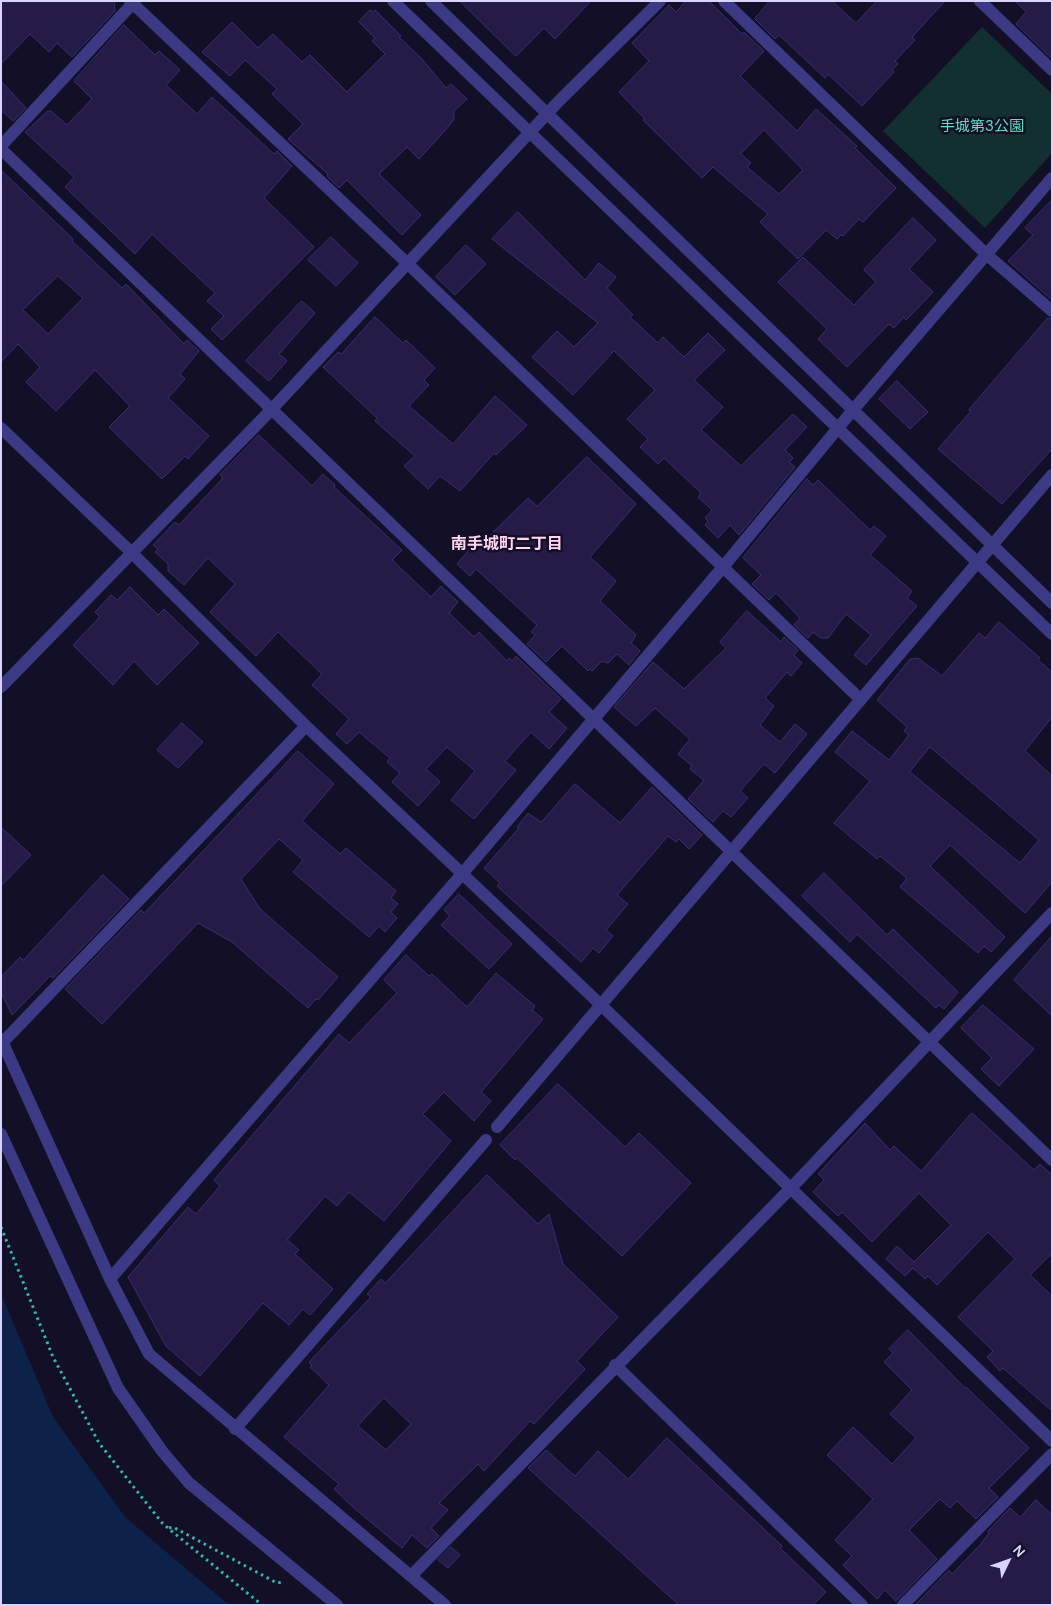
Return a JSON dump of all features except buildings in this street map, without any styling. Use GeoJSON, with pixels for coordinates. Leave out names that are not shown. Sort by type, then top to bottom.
{"type":"FeatureCollection","features":[{"type":"Feature","properties":{"kind":"street"},"geometry":{"type":"LineString","coordinates":[[393,1],[530,134],[840,428],[976,563],[1052,634]]}},
{"type":"Feature","properties":{"kind":"street"},"geometry":{"type":"LineString","coordinates":[[431,1],[1052,602]]}},
{"type":"Feature","properties":{"kind":"street"},"geometry":{"type":"LineString","coordinates":[[1,687],[272,409],[548,114],[660,1]]}},
{"type":"Feature","properties":{"kind":"street"},"geometry":{"type":"LineString","coordinates":[[724,1],[986,254],[1052,311]]}},
{"type":"Feature","properties":{"kind":"street"},"geometry":{"type":"LineString","coordinates":[[980,1],[1052,70]]}},
{"type":"Feature","properties":{"kind":"street"},"geometry":{"type":"LineString","coordinates":[[860,699],[407,263],[132,2],[1,148],[1052,1160]]}},
{"type":"Feature","properties":{"kind":"street"},"geometry":{"type":"LineString","coordinates":[[110,1278],[462,874],[723,567],[853,410],[1052,178]]}},
{"type":"Feature","properties":{"kind":"street"},"geometry":{"type":"LineString","coordinates":[[1,428],[132,553],[306,726],[601,1005],[1052,1441]]}},
{"type":"Feature","properties":{"kind":"street"},"geometry":{"type":"LineString","coordinates":[[497,1128],[1052,475]]}},
{"type":"Feature","properties":{"kind":"street"},"geometry":{"type":"LineString","coordinates":[[306,726],[2,1040],[110,1278],[149,1354],[235,1429],[445,1605]]}},
{"type":"Feature","properties":{"kind":"street"},"geometry":{"type":"LineString","coordinates":[[411,1576],[615,1365],[790,1189],[1052,913]]}},
{"type":"Feature","properties":{"kind":"street"},"geometry":{"type":"LineString","coordinates":[[1,1134],[118,1388],[162,1451],[189,1483],[337,1605]]}},
{"type":"Feature","properties":{"kind":"street"},"geometry":{"type":"LineString","coordinates":[[235,1429],[486,1140]]}},
{"type":"Feature","properties":{"kind":"street"},"geometry":{"type":"LineString","coordinates":[[615,1365],[862,1605]]}},
{"type":"Feature","properties":{"kind":"street"},"geometry":{"type":"LineString","coordinates":[[902,1605],[1052,1454]]}},
{"type":"Feature","properties":{"kind":"path"},"geometry":{"type":"LineString","coordinates":[[1,1227],[53,1357],[99,1443],[169,1528],[262,1605]]}},
{"type":"Feature","properties":{"kind":"path"},"geometry":{"type":"LineString","coordinates":[[169,1528],[174,1527],[277,1583],[286,1582],[296,1571]]}},
{"type":"Feature","properties":{"kind":"green space","name":"手城第3公園"},"geometry":{"type":"Polygon","coordinates":[[[982,27],[1052,94],[1052,153],[985,228],[883,131],[982,27]]]}},
{"type":"Feature","properties":{"kind":"water"},"geometry":{"type":"Polygon","coordinates":[[[1,1294],[53,1417],[125,1517],[229,1605],[1,1605],[1,1294]]]}},
{"type":"Feature","properties":{"kind":"district","name":"南手城町二丁目"},"geometry":{"type":"Point","coordinates":[507,545]}}]}
